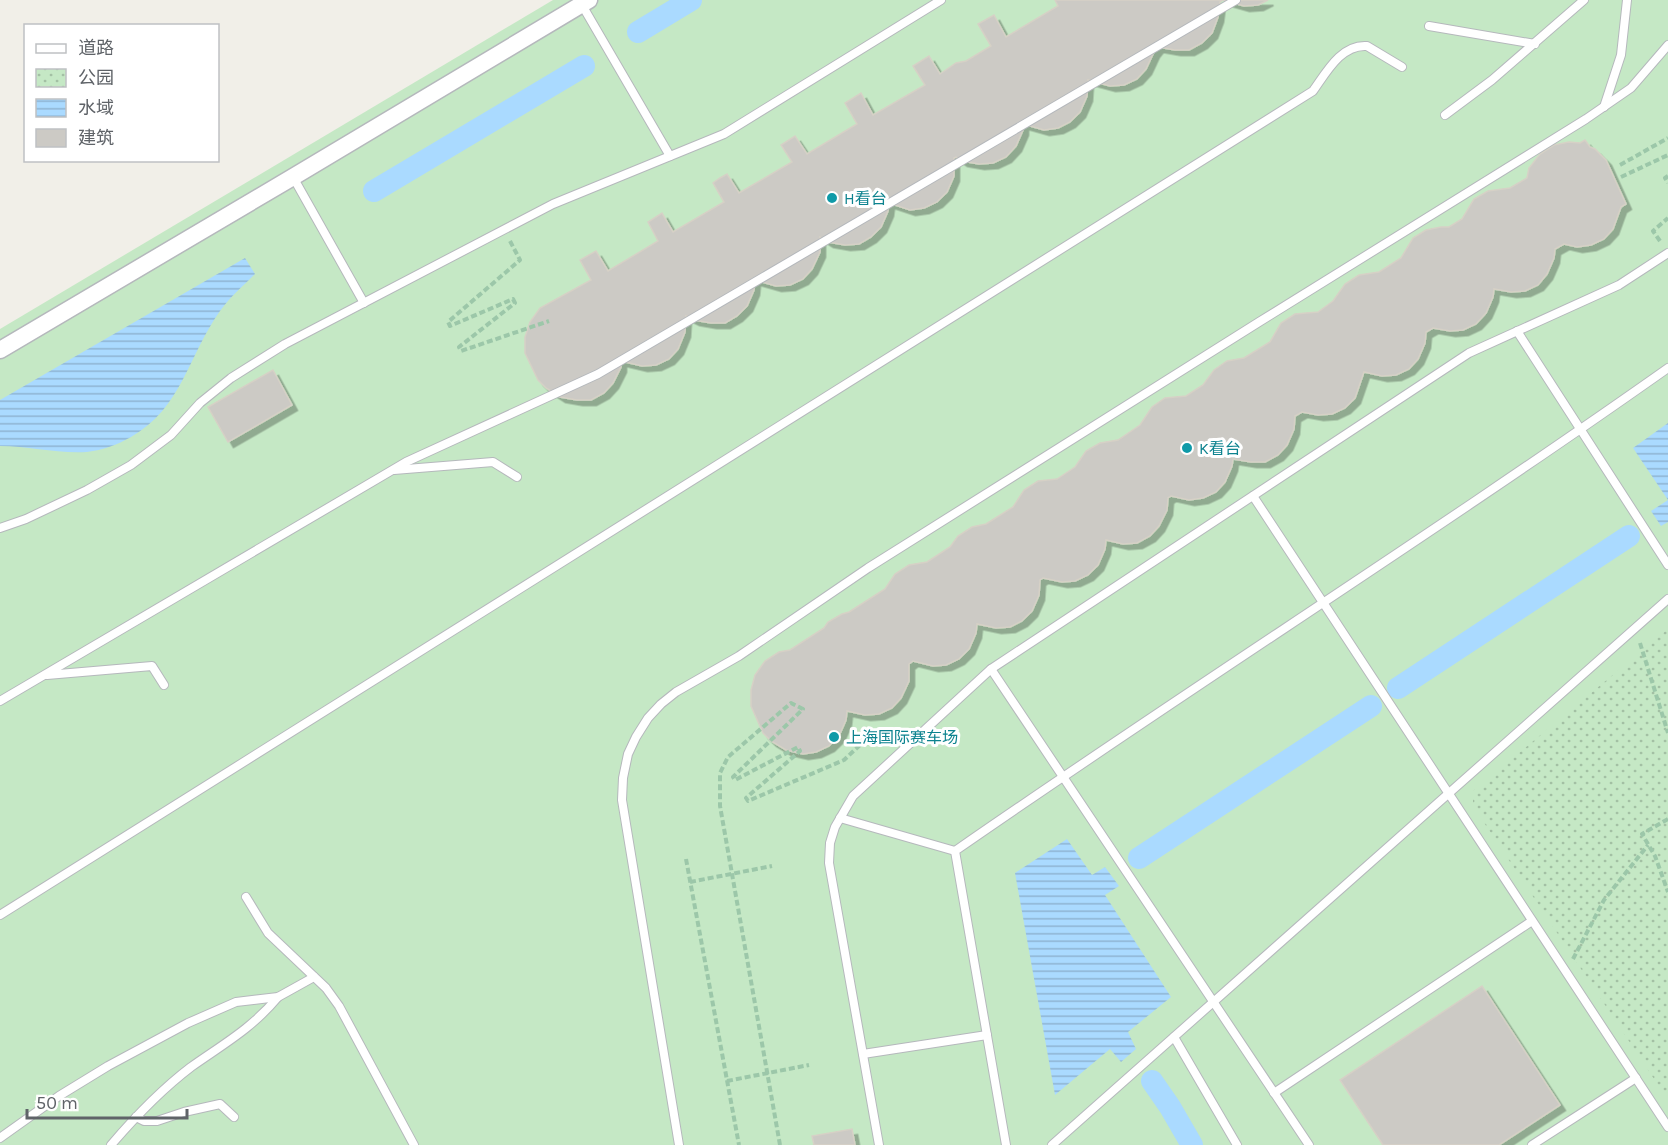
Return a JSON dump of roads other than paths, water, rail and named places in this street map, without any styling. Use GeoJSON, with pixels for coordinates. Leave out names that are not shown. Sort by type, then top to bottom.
{"type":"FeatureCollection","features":[{"type":"Feature","properties":{"kind":"street"},"geometry":{"type":"LineString","coordinates":[[0,350],[585,2]]}},
{"type":"Feature","properties":{"kind":"lane"},"geometry":{"type":"LineString","coordinates":[[0,528],[26,519],[87,490],[131,465],[171,435],[200,403],[231,378],[285,344],[553,204],[724,134],[940,0]]}},
{"type":"Feature","properties":{"kind":"lane"},"geometry":{"type":"LineString","coordinates":[[0,700],[391,471],[443,443],[597,374],[1236,0]]}},
{"type":"Feature","properties":{"kind":"lane"},"geometry":{"type":"LineString","coordinates":[[1445,115],[1492,80],[1584,0]]}},
{"type":"Feature","properties":{"kind":"lane"},"geometry":{"type":"LineString","coordinates":[[1604,108],[1621,55],[1628,0]]}},
{"type":"Feature","properties":{"kind":"lane"},"geometry":{"type":"LineString","coordinates":[[585,2],[670,156]]}},
{"type":"Feature","properties":{"kind":"lane"},"geometry":{"type":"LineString","coordinates":[[1430,26],[1535,44]]}},
{"type":"Feature","properties":{"kind":"lane"},"geometry":{"type":"LineString","coordinates":[[679,1145],[622,800],[623,778],[628,754],[648,718],[676,692],[739,656],[888,555],[1383,243],[1604,108],[1631,87],[1668,45]]}},
{"type":"Feature","properties":{"kind":"lane"},"geometry":{"type":"LineString","coordinates":[[0,915],[1313,91],[1333,63],[1349,50],[1367,46],[1402,67]]}},
{"type":"Feature","properties":{"kind":"lane"},"geometry":{"type":"LineString","coordinates":[[293,177],[364,303]]}},
{"type":"Feature","properties":{"kind":"lane"},"geometry":{"type":"LineString","coordinates":[[879,1145],[829,863],[830,843],[840,818],[853,796],[991,669],[1469,353],[1619,285],[1668,253]]}},
{"type":"Feature","properties":{"kind":"lane"},"geometry":{"type":"LineString","coordinates":[[1517,331],[1668,565]]}},
{"type":"Feature","properties":{"kind":"lane"},"geometry":{"type":"LineString","coordinates":[[955,851],[1062,776],[1580,430],[1668,368]]}},
{"type":"Feature","properties":{"kind":"lane"},"geometry":{"type":"LineString","coordinates":[[391,471],[493,462],[517,477]]}},
{"type":"Feature","properties":{"kind":"lane"},"geometry":{"type":"LineString","coordinates":[[1253,496],[1668,1127]]}},
{"type":"Feature","properties":{"kind":"lane"},"geometry":{"type":"LineString","coordinates":[[1052,1145],[1668,599]]}},
{"type":"Feature","properties":{"kind":"lane"},"geometry":{"type":"LineString","coordinates":[[43,675],[152,666],[164,685]]}},
{"type":"Feature","properties":{"kind":"lane"},"geometry":{"type":"LineString","coordinates":[[991,669],[1309,1145]]}},
{"type":"Feature","properties":{"kind":"lane"},"geometry":{"type":"LineString","coordinates":[[840,818],[955,851]]}},
{"type":"Feature","properties":{"kind":"lane"},"geometry":{"type":"LineString","coordinates":[[955,851],[1006,1145]]}},
{"type":"Feature","properties":{"kind":"lane"},"geometry":{"type":"LineString","coordinates":[[246,897],[268,933],[332,996],[346,1016],[414,1145]]}},
{"type":"Feature","properties":{"kind":"lane"},"geometry":{"type":"LineString","coordinates":[[1274,1093],[1532,921]]}},
{"type":"Feature","properties":{"kind":"lane"},"geometry":{"type":"LineString","coordinates":[[111,1145],[156,1097],[190,1068],[254,1023],[278,997],[314,977]]}},
{"type":"Feature","properties":{"kind":"lane"},"geometry":{"type":"LineString","coordinates":[[0,1137],[98,1072],[188,1023],[236,1002],[278,997]]}},
{"type":"Feature","properties":{"kind":"lane"},"geometry":{"type":"LineString","coordinates":[[863,1054],[987,1035]]}},
{"type":"Feature","properties":{"kind":"lane"},"geometry":{"type":"LineString","coordinates":[[1174,1037],[1237,1145]]}},
{"type":"Feature","properties":{"kind":"lane"},"geometry":{"type":"LineString","coordinates":[[1532,1145],[1636,1078]]}},
{"type":"Feature","properties":{"kind":"lane"},"geometry":{"type":"LineString","coordinates":[[136,1117],[144,1121],[157,1121],[220,1104],[234,1117]]}},
{"type":"Feature","properties":{"kind":"water"},"geometry":{"type":"Polygon","coordinates":[[[245,258],[255,274],[220,311],[173,396],[148,425],[120,442],[87,452],[0,446],[0,400],[245,258]]]}},
{"type":"Feature","properties":{"kind":"water"},"geometry":{"type":"Polygon","coordinates":[[[1668,423],[1668,500],[1633,448],[1668,423]]]}},
{"type":"Feature","properties":{"kind":"water"},"geometry":{"type":"Polygon","coordinates":[[[1668,500],[1668,522],[1661,526],[1651,511],[1668,500]]]}},
{"type":"Feature","properties":{"kind":"water"},"geometry":{"type":"Polygon","coordinates":[[[1067,839],[1092,875],[1105,867],[1119,886],[1105,895],[1171,997],[1128,1032],[1136,1049],[1121,1062],[1110,1049],[1055,1095],[1015,873],[1067,839]]]}},
{"type":"Feature","properties":{"kind":"waterway"},"geometry":{"type":"LineString","coordinates":[[638,32],[691,0]]}},
{"type":"Feature","properties":{"kind":"waterway"},"geometry":{"type":"LineString","coordinates":[[374,191],[584,66]]}},
{"type":"Feature","properties":{"kind":"waterway"},"geometry":{"type":"LineString","coordinates":[[1398,688],[1629,536]]}},
{"type":"Feature","properties":{"kind":"waterway"},"geometry":{"type":"LineString","coordinates":[[1139,858],[1371,706]]}},
{"type":"Feature","properties":{"kind":"waterway"},"geometry":{"type":"LineString","coordinates":[[1152,1081],[1192,1145]]}},
{"type":"Feature","properties":{"kind":"place","name":"H看台"},"geometry":{"type":"Point","coordinates":[832,198]}},
{"type":"Feature","properties":{"kind":"place","name":"K看台"},"geometry":{"type":"Point","coordinates":[1187,448]}},
{"type":"Feature","properties":{"kind":"place","name":"上海国际赛车场"},"geometry":{"type":"Point","coordinates":[834,737]}}]}
